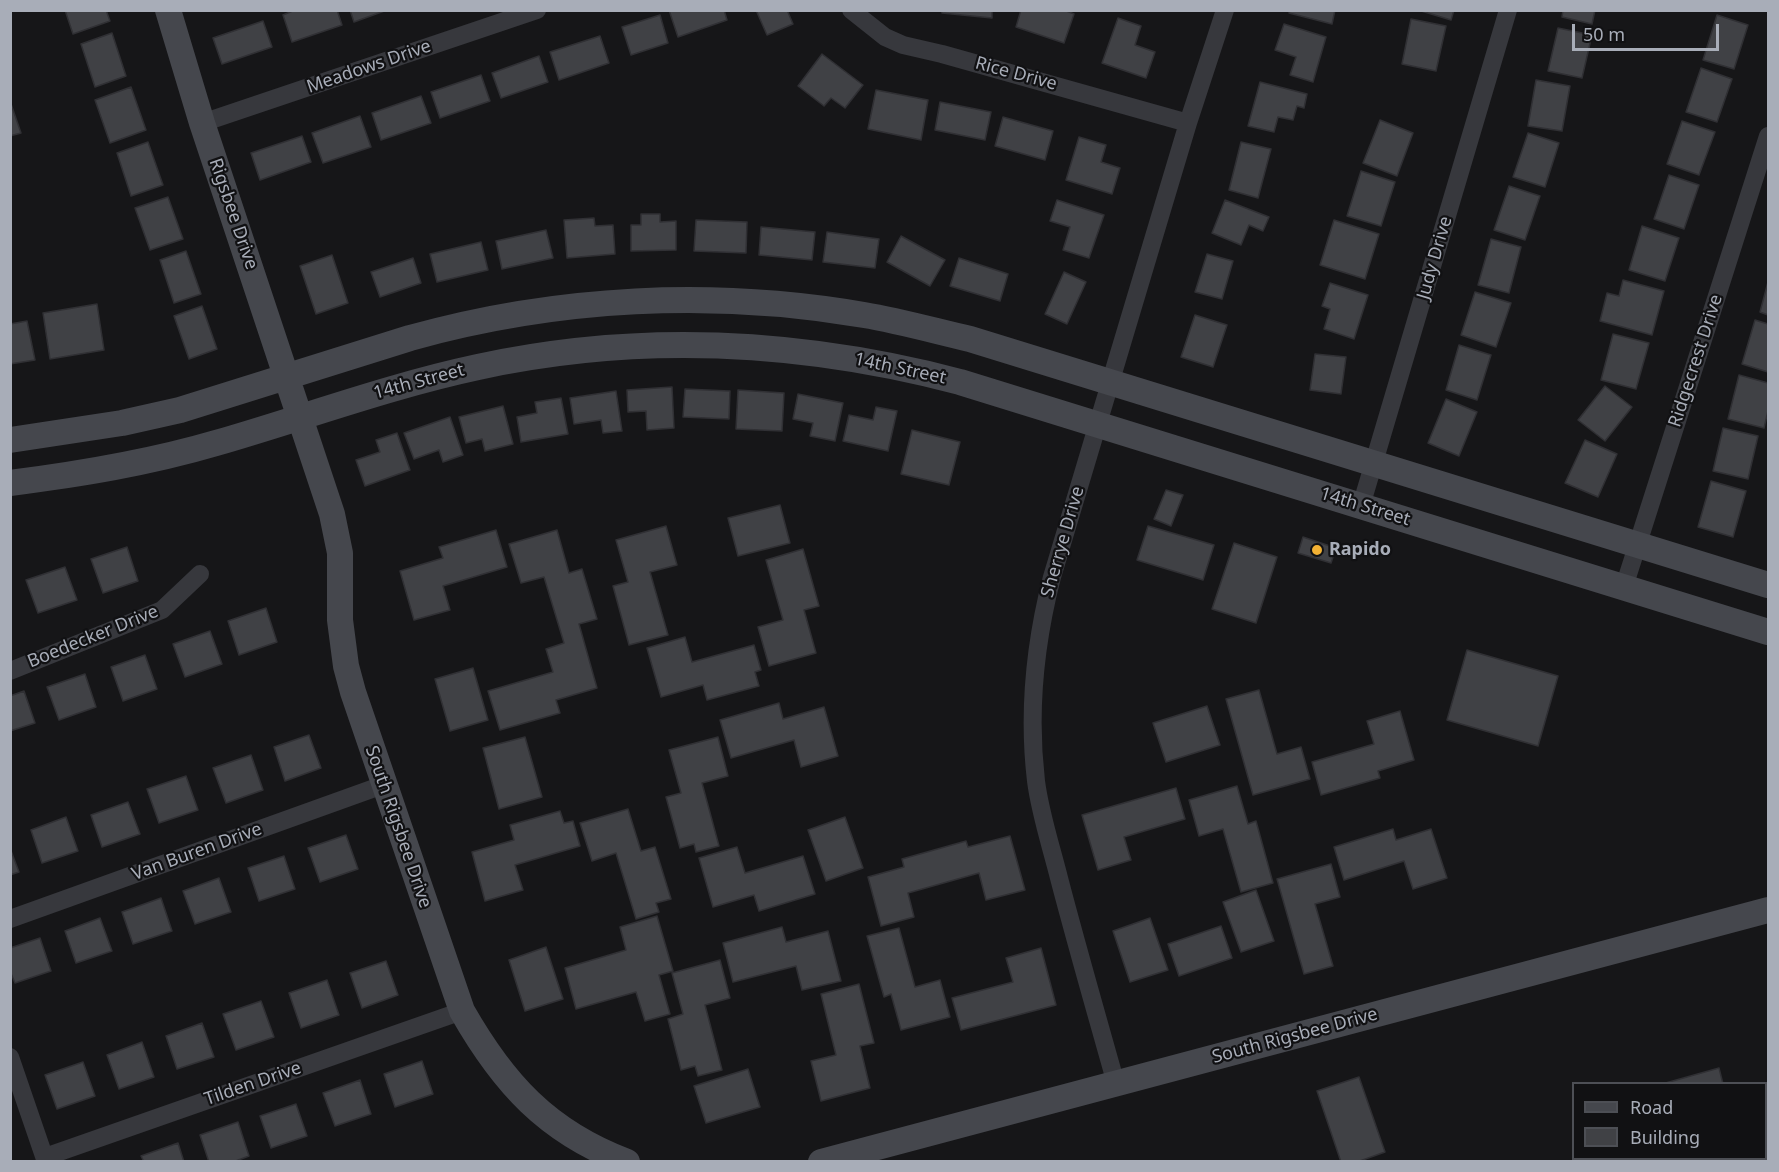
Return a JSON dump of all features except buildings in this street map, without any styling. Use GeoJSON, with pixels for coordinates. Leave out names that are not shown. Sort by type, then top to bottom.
{"type":"FeatureCollection","features":[{"type":"Feature","properties":{"kind":"main road","name":"Rigsbee Drive"},"geometry":{"type":"LineString","coordinates":[[168,10],[202,123],[300,417]]}},
{"type":"Feature","properties":{"kind":"main road"},"geometry":{"type":"LineString","coordinates":[[10,440],[94,428],[206,403],[410,338],[490,319],[586,305],[689,300],[795,306],[865,315],[970,339],[1768,585]]}},
{"type":"Feature","properties":{"kind":"main road","name":"14th Street"},"geometry":{"type":"LineString","coordinates":[[10,483],[100,471],[154,459],[216,443],[418,381],[510,360],[608,347],[693,344],[768,348],[889,366],[960,382],[1768,632]]}},
{"type":"Feature","properties":{"kind":"main road","name":"South Rigsbee Drive"},"geometry":{"type":"LineString","coordinates":[[300,417],[337,534],[340,553],[340,620],[346,666],[353,693],[462,1011],[481,1046],[500,1072],[524,1097],[564,1129],[604,1153],[627,1161]]}},
{"type":"Feature","properties":{"kind":"main road","name":"South Rigsbee Drive"},"geometry":{"type":"LineString","coordinates":[[821,1161],[1768,910]]}},
{"type":"Feature","properties":{"kind":"street","name":"Meadows Drive"},"geometry":{"type":"LineString","coordinates":[[202,123],[537,10]]}},
{"type":"Feature","properties":{"kind":"street","name":"Rice Drive"},"geometry":{"type":"LineString","coordinates":[[851,10],[885,37],[903,45],[1188,123]]}},
{"type":"Feature","properties":{"kind":"street","name":"Sherrye Drive"},"geometry":{"type":"LineString","coordinates":[[1116,1084],[1036,782],[1033,736],[1036,654],[1041,617],[1188,123],[1225,10]]}},
{"type":"Feature","properties":{"kind":"street","name":"Judy Drive"},"geometry":{"type":"LineString","coordinates":[[1361,506],[1508,10]]}},
{"type":"Feature","properties":{"kind":"street","name":"Ridgecrest Drive"},"geometry":{"type":"LineString","coordinates":[[1624,587],[1768,136]]}},
{"type":"Feature","properties":{"kind":"street","name":"Boedecker Drive"},"geometry":{"type":"LineString","coordinates":[[10,671],[162,610],[200,574]]}},
{"type":"Feature","properties":{"kind":"street","name":"Van Buren Drive"},"geometry":{"type":"LineString","coordinates":[[10,919],[383,785]]}},
{"type":"Feature","properties":{"kind":"street","name":"Tilden Drive"},"geometry":{"type":"LineString","coordinates":[[46,1159],[462,1011]]}},
{"type":"Feature","properties":{"kind":"street"},"geometry":{"type":"LineString","coordinates":[[10,1057],[46,1159]]}},
{"type":"Feature","properties":{"kind":"place","name":"Rapido"},"geometry":{"type":"Point","coordinates":[1317,550]}}]}
